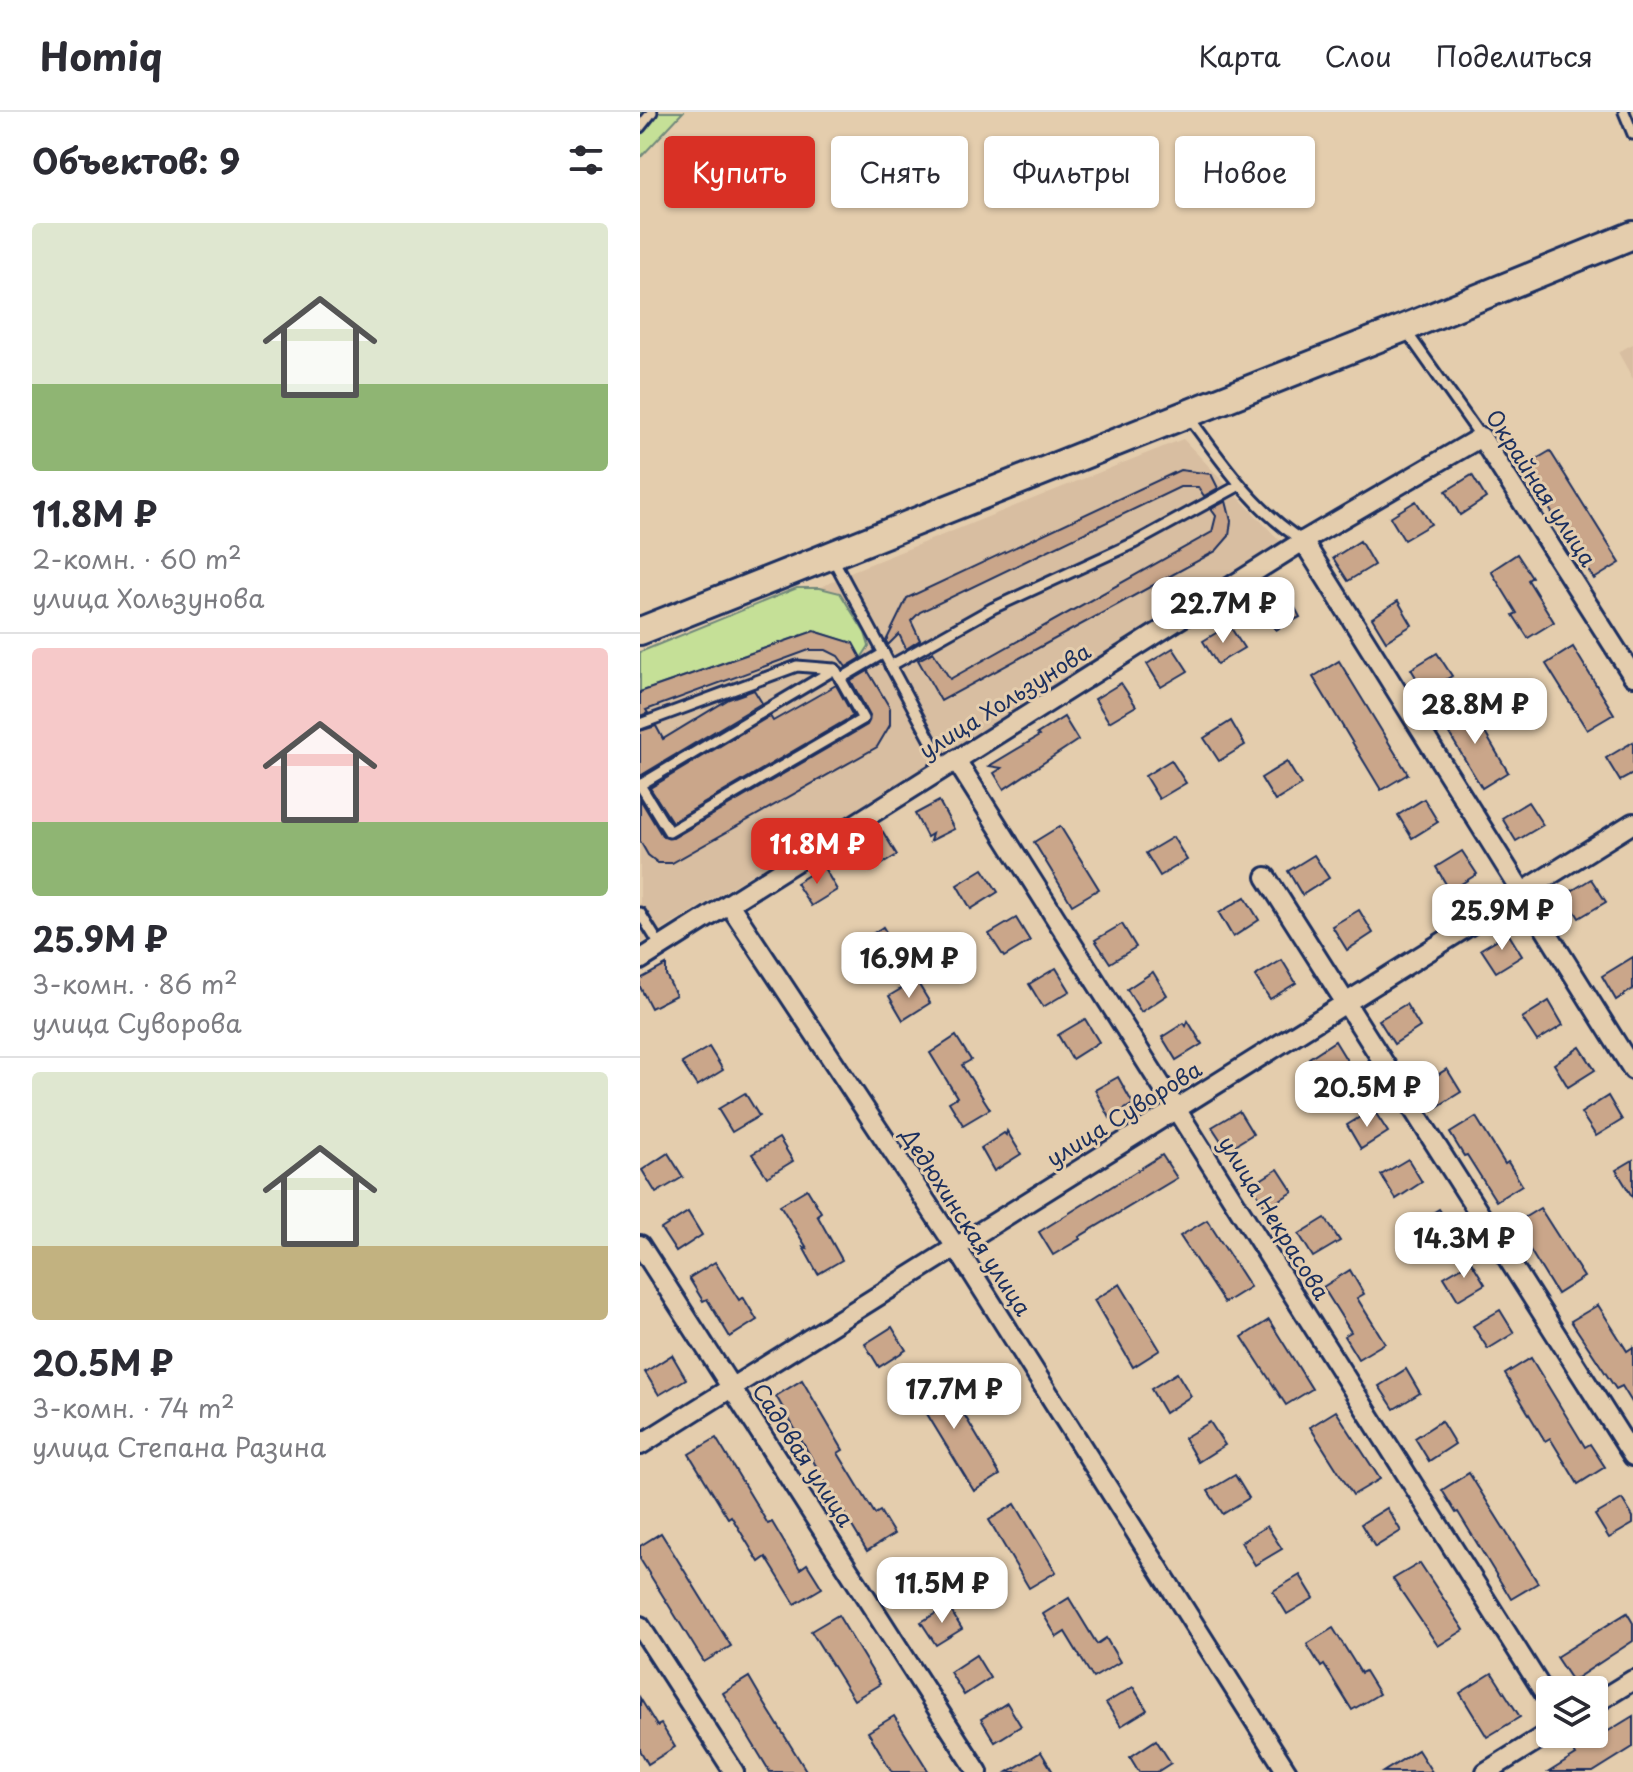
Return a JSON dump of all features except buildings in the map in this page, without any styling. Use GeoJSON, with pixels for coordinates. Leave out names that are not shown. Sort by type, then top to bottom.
{"type":"FeatureCollection","features":[{"type":"Feature","properties":{"kind":"main road"},"geometry":{"type":"LineString","coordinates":[[640,631],[1633,235]]}},
{"type":"Feature","properties":{"kind":"street","name":"улица Хользунова"},"geometry":{"type":"LineString","coordinates":[[640,960],[1303,541],[1481,437]]}},
{"type":"Feature","properties":{"kind":"street","name":"Окрайная улица"},"geometry":{"type":"LineString","coordinates":[[1481,437],[1633,676]]}},
{"type":"Feature","properties":{"kind":"street"},"geometry":{"type":"LineString","coordinates":[[1303,541],[1633,1070]]}},
{"type":"Feature","properties":{"kind":"street","name":"улица Некрасова"},"geometry":{"type":"LineString","coordinates":[[951,764],[1176,1109],[1536,1680]]}},
{"type":"Feature","properties":{"kind":"street","name":"улица Суворова"},"geometry":{"type":"LineString","coordinates":[[640,1445],[1633,823]]}},
{"type":"Feature","properties":{"kind":"street"},"geometry":{"type":"LineString","coordinates":[[1266,877],[1633,1456]]}},
{"type":"Feature","properties":{"kind":"street","name":"Дедюхинская улица"},"geometry":{"type":"LineString","coordinates":[[729,904],[956,1247],[1287,1772]]}},
{"type":"Feature","properties":{"kind":"street","name":"Садовая улица"},"geometry":{"type":"LineString","coordinates":[[640,1245],[978,1772]]}},
{"type":"Feature","properties":{"kind":"street"},"geometry":{"type":"LineString","coordinates":[[640,1626],[734,1772]]}},
{"type":"Feature","properties":{"kind":"street"},"geometry":{"type":"LineString","coordinates":[[1608,1695],[1633,1680]]}},
{"type":"Feature","properties":{"kind":"street"},"geometry":{"type":"LineString","coordinates":[[1486,1772],[1536,1741]]}},
{"type":"Feature","properties":{"kind":"lane"},"geometry":{"type":"LineString","coordinates":[[640,127],[652,112]]}},
{"type":"Feature","properties":{"kind":"lane"},"geometry":{"type":"LineString","coordinates":[[1624,112],[1633,134]]}},
{"type":"Feature","properties":{"kind":"lane","name":"Окрайная улица"},"geometry":{"type":"LineString","coordinates":[[1404,328],[1481,437]]}},
{"type":"Feature","properties":{"kind":"lane"},"geometry":{"type":"LineString","coordinates":[[1186,413],[1240,485],[1280,526],[1303,541]]}},
{"type":"Feature","properties":{"kind":"lane"},"geometry":{"type":"LineString","coordinates":[[890,666],[993,608],[1134,543],[1240,485]]}},
{"type":"Feature","properties":{"kind":"lane"},"geometry":{"type":"LineString","coordinates":[[831,554],[890,666],[951,764]]}},
{"type":"Feature","properties":{"kind":"lane"},"geometry":{"type":"LineString","coordinates":[[640,724],[797,666],[838,674],[863,719],[669,832],[640,785],[838,674],[884,653]]}},
{"type":"Feature","properties":{"kind":"lane"},"geometry":{"type":"LineString","coordinates":[[640,913],[661,947]]}},
{"type":"Feature","properties":{"kind":"shaded area"},"geometry":{"type":"Polygon","coordinates":[[[1633,344],[1633,379],[1618,352],[1633,344]]]}},
{"type":"Feature","properties":{"kind":"shaded area"},"geometry":{"type":"Polygon","coordinates":[[[1183,439],[1282,543],[640,944],[640,652],[797,588],[820,588],[850,572],[1183,439]]]}},
{"type":"Feature","properties":{"kind":"green space"},"geometry":{"type":"Polygon","coordinates":[[[640,112],[683,112],[640,158],[640,112]]]}},
{"type":"Feature","properties":{"kind":"green space"},"geometry":{"type":"Polygon","coordinates":[[[797,588],[820,588],[840,593],[865,633],[869,646],[861,658],[852,643],[814,631],[640,692],[640,652],[797,588]]]}}]}
